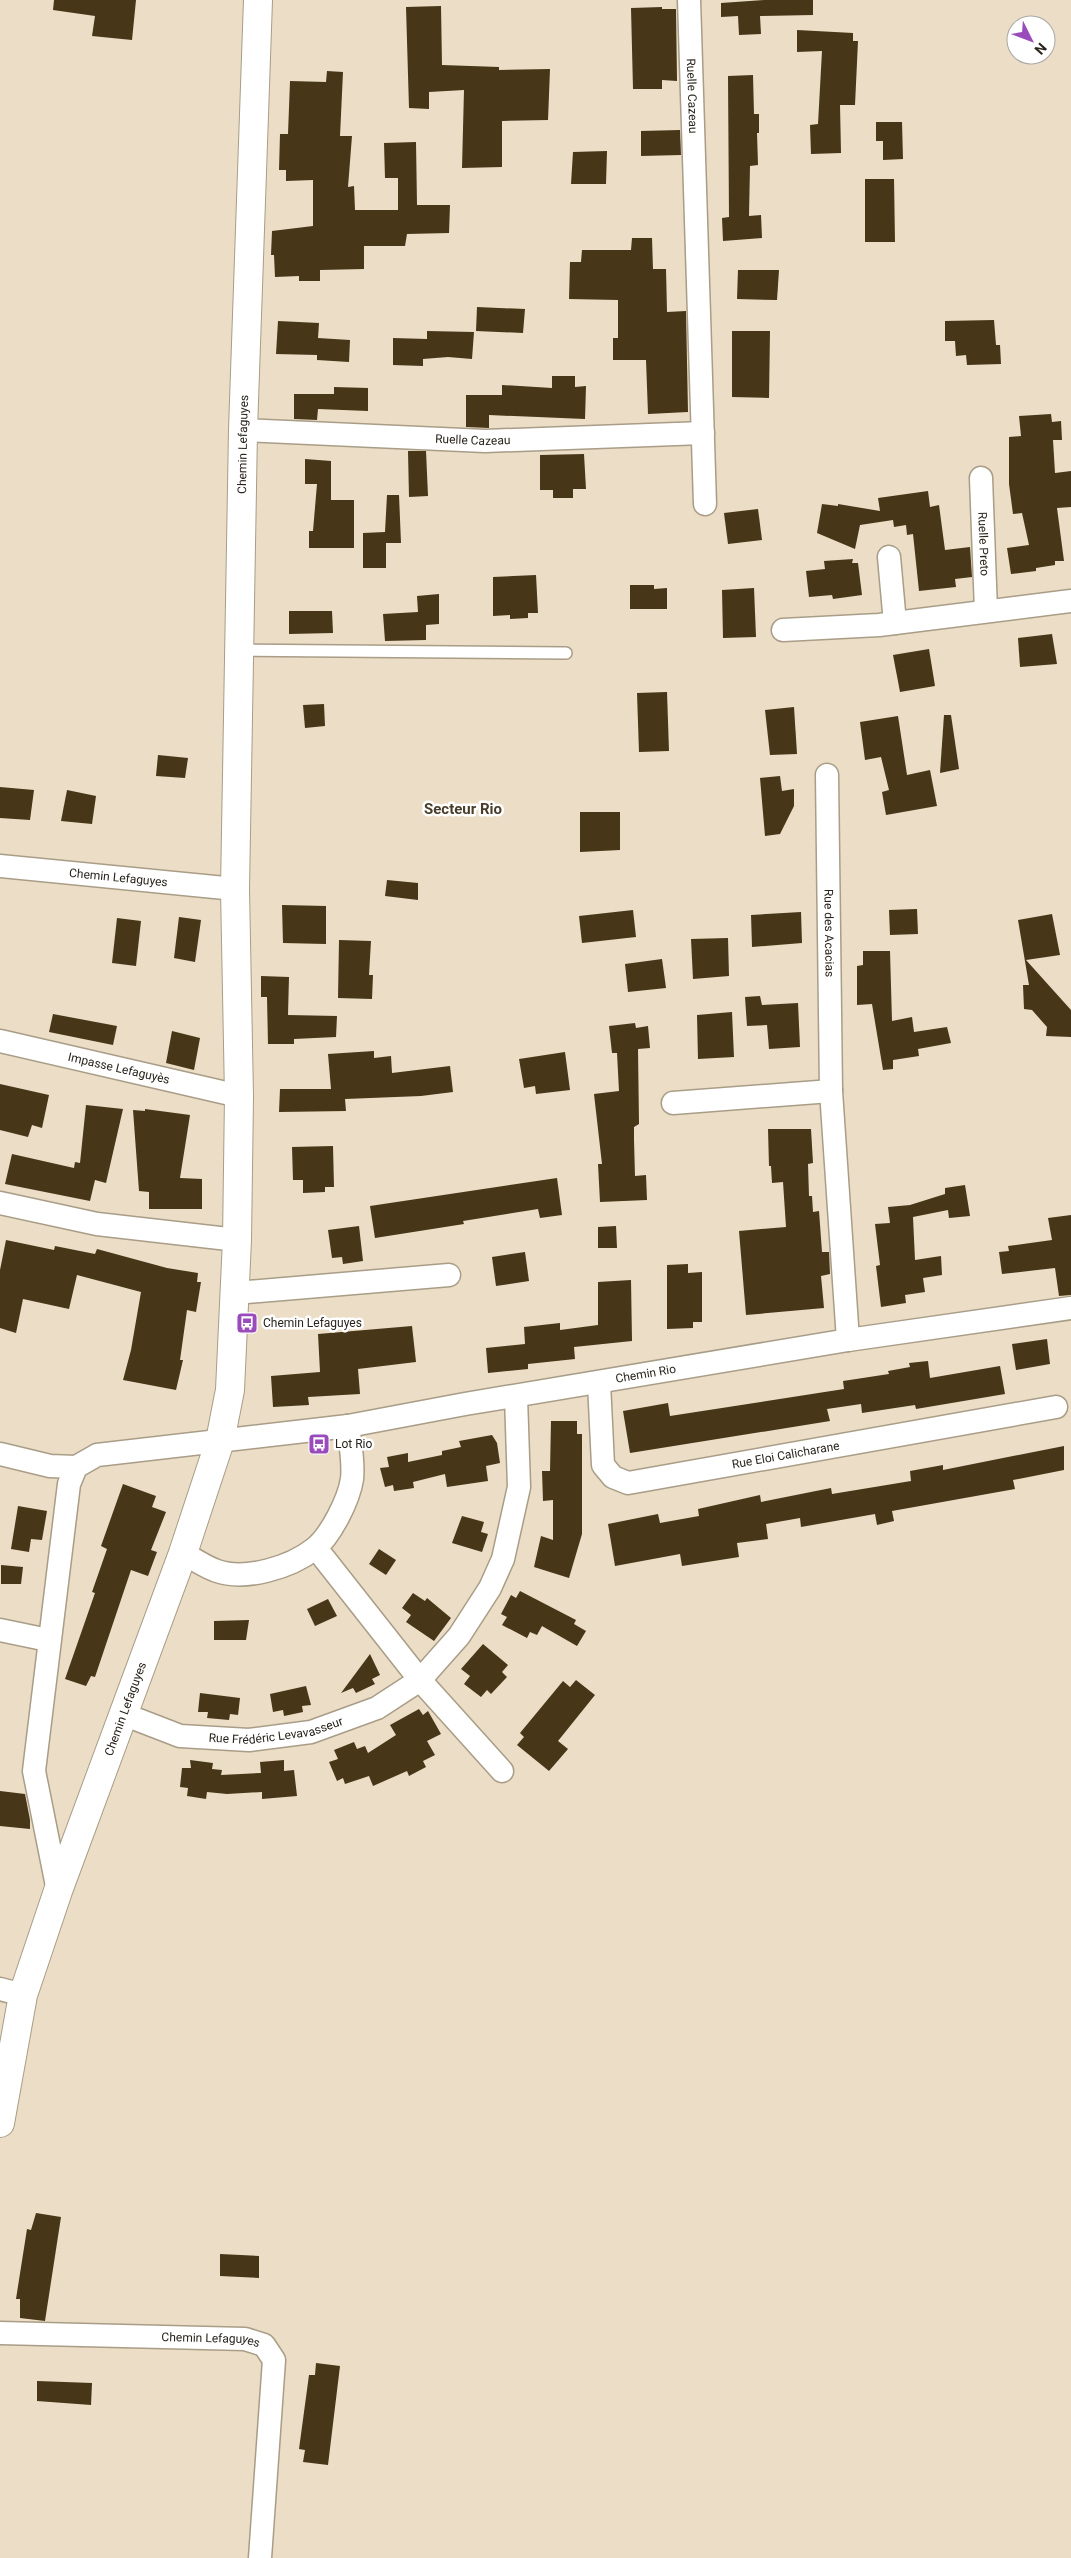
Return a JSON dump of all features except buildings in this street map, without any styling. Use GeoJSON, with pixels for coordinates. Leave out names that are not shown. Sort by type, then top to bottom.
{"type":"FeatureCollection","features":[{"type":"Feature","properties":{"kind":"main road","name":"Chemin Lefaguyes"},"geometry":{"type":"LineString","coordinates":[[0,2123],[11,1992],[58,1891],[183,1553],[220,1441],[230,1390],[236,1293],[239,1096],[235,889],[243,430],[258,0]]}},
{"type":"Feature","properties":{"kind":"street","name":"Ruelle Cazeau"},"geometry":{"type":"LineString","coordinates":[[689,0],[706,504]]}},
{"type":"Feature","properties":{"kind":"street","name":"Ruelle Cazeau"},"geometry":{"type":"LineString","coordinates":[[243,430],[485,441],[703,433]]}},
{"type":"Feature","properties":{"kind":"street","name":"Ruelle Preto"},"geometry":{"type":"LineString","coordinates":[[981,478],[986,611]]}},
{"type":"Feature","properties":{"kind":"street"},"geometry":{"type":"LineString","coordinates":[[889,557],[894,623]]}},
{"type":"Feature","properties":{"kind":"street"},"geometry":{"type":"LineString","coordinates":[[783,630],[894,623],[1071,601]]}},
{"type":"Feature","properties":{"kind":"street","name":"Rue des Acacias"},"geometry":{"type":"LineString","coordinates":[[826,775],[831,1091],[848,1340]]}},
{"type":"Feature","properties":{"kind":"street","name":"Chemin Lefaguyes"},"geometry":{"type":"LineString","coordinates":[[0,866],[235,889]]}},
{"type":"Feature","properties":{"kind":"street","name":"Impasse Lefaguyès"},"geometry":{"type":"LineString","coordinates":[[0,1041],[239,1096]]}},
{"type":"Feature","properties":{"kind":"street"},"geometry":{"type":"LineString","coordinates":[[673,1103],[831,1091]]}},
{"type":"Feature","properties":{"kind":"street"},"geometry":{"type":"LineString","coordinates":[[0,1203],[96,1224],[237,1240]]}},
{"type":"Feature","properties":{"kind":"street"},"geometry":{"type":"LineString","coordinates":[[236,1293],[449,1275]]}},
{"type":"Feature","properties":{"kind":"street","name":"Chemin Rio"},"geometry":{"type":"LineString","coordinates":[[220,1441],[348,1426],[465,1404],[516,1397],[848,1340],[1071,1308]]}},
{"type":"Feature","properties":{"kind":"street","name":"Rue Eloi Calicharane"},"geometry":{"type":"LineString","coordinates":[[599,1383],[603,1465],[613,1477],[628,1483],[1056,1407]]}},
{"type":"Feature","properties":{"kind":"street","name":"Rue Frédéric Levavasseur"},"geometry":{"type":"LineString","coordinates":[[123,1714],[180,1736],[249,1740],[311,1732],[377,1708],[420,1680],[459,1636],[490,1588],[503,1559],[519,1487],[516,1397]]}},
{"type":"Feature","properties":{"kind":"street"},"geometry":{"type":"LineString","coordinates":[[183,1553],[218,1571],[250,1574],[285,1566],[316,1548],[334,1523],[345,1502],[352,1478],[348,1426]]}},
{"type":"Feature","properties":{"kind":"street"},"geometry":{"type":"LineString","coordinates":[[0,1454],[50,1466],[76,1467],[97,1455],[220,1441]]}},
{"type":"Feature","properties":{"kind":"street"},"geometry":{"type":"LineString","coordinates":[[58,1891],[34,1770],[68,1484],[76,1467]]}},
{"type":"Feature","properties":{"kind":"street"},"geometry":{"type":"LineString","coordinates":[[316,1548],[420,1680],[502,1771]]}},
{"type":"Feature","properties":{"kind":"street"},"geometry":{"type":"LineString","coordinates":[[0,1630],[48,1640]]}},
{"type":"Feature","properties":{"kind":"street","name":"Chemin Lefaguyes"},"geometry":{"type":"LineString","coordinates":[[0,2333],[245,2339],[264,2345],[274,2360],[260,2558]]}},
{"type":"Feature","properties":{"kind":"lane"},"geometry":{"type":"LineString","coordinates":[[239,650],[566,654]]}},
{"type":"Feature","properties":{"kind":"place","name":"Chemin Lefaguyes"},"geometry":{"type":"Point","coordinates":[247,1323]}},
{"type":"Feature","properties":{"kind":"place","name":"Lot Rio"},"geometry":{"type":"Point","coordinates":[319,1444]}},
{"type":"Feature","properties":{"kind":"district","name":"Secteur Rio"},"geometry":{"type":"Point","coordinates":[463,809]}}]}
